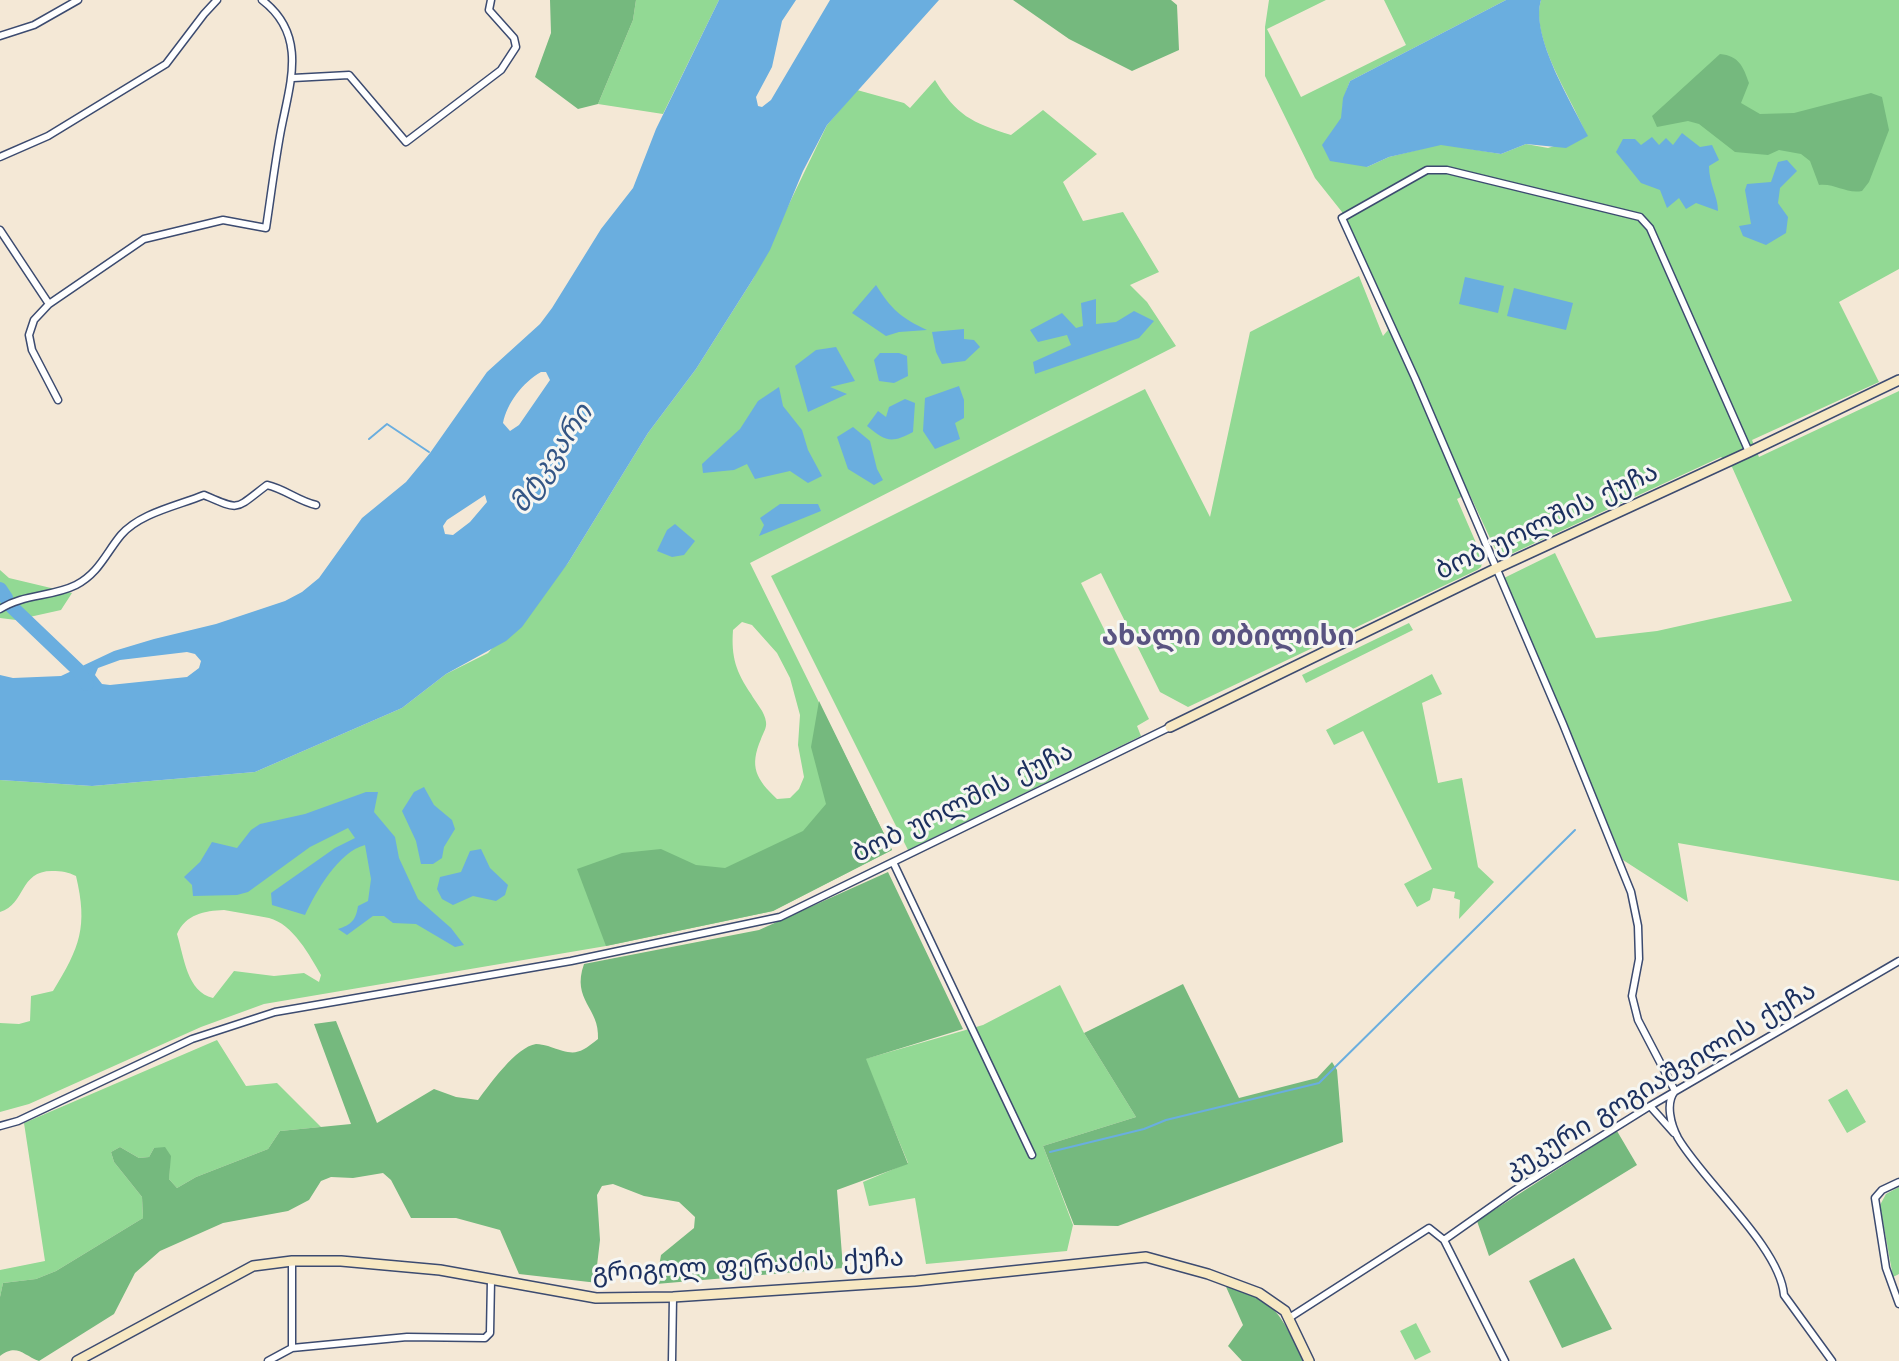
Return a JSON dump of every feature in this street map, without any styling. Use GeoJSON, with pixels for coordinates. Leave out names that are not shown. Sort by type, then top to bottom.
{"type":"FeatureCollection","features":[{"type":"Feature","properties":{"kind":"street"},"geometry":{"type":"LineString","coordinates":[[0,36],[34,25],[78,0]]}},
{"type":"Feature","properties":{"kind":"street"},"geometry":{"type":"LineString","coordinates":[[0,157],[48,136],[166,64],[217,0]]}},
{"type":"Feature","properties":{"kind":"street"},"geometry":{"type":"LineString","coordinates":[[58,400],[32,350],[29,335],[34,320],[49,304],[144,239],[223,220],[266,228],[281,130],[293,78],[290,44],[283,18],[262,0]]}},
{"type":"Feature","properties":{"kind":"street"},"geometry":{"type":"LineString","coordinates":[[293,78],[349,75],[406,142],[501,70],[516,47],[514,38],[489,10],[491,0]]}},
{"type":"Feature","properties":{"kind":"street"},"geometry":{"type":"LineString","coordinates":[[1677,1137],[1670,1109],[1670,1098],[1675,1091],[1638,1020],[1632,996],[1639,959],[1638,926],[1631,892],[1405,353],[1342,218],[1427,170],[1453,170],[1635,214],[1650,228],[1749,452]]}},
{"type":"Feature","properties":{"kind":"street"},"geometry":{"type":"LineString","coordinates":[[0,230],[49,304]]}},
{"type":"Feature","properties":{"kind":"street","name":"ბობ უოლშის ქუჩა"},"geometry":{"type":"LineString","coordinates":[[0,1126],[18,1121],[192,1039],[268,1014],[571,961],[780,917],[1495,569],[1899,380]]}},
{"type":"Feature","properties":{"kind":"street"},"geometry":{"type":"LineString","coordinates":[[0,609],[15,601],[78,584],[104,563],[121,535],[138,521],[204,495],[229,507],[241,505],[267,485],[279,487],[304,503],[316,505]]}},
{"type":"Feature","properties":{"kind":"street"},"geometry":{"type":"LineString","coordinates":[[893,862],[1032,1155]]}},
{"type":"Feature","properties":{"kind":"street","name":"კუკური გოგიაშვილის ქუჩა"},"geometry":{"type":"LineString","coordinates":[[1444,1240],[1515,1190],[1650,1106],[1899,961]]}},
{"type":"Feature","properties":{"kind":"street"},"geometry":{"type":"LineString","coordinates":[[1650,1106],[1776,1267],[1783,1282],[1784,1295],[1832,1361]]}},
{"type":"Feature","properties":{"kind":"street"},"geometry":{"type":"LineString","coordinates":[[1899,1182],[1882,1190],[1875,1198],[1886,1268],[1899,1304]]}},
{"type":"Feature","properties":{"kind":"street"},"geometry":{"type":"LineString","coordinates":[[1289,1318],[1429,1228],[1444,1240],[1505,1361]]}},
{"type":"Feature","properties":{"kind":"street","name":"გრიგოლ ფერაძის ქუჩა"},"geometry":{"type":"LineString","coordinates":[[77,1361],[253,1266],[292,1261],[341,1261],[440,1270],[596,1298],[673,1297],[916,1281],[1146,1257],[1208,1274],[1259,1293],[1285,1311],[1309,1361]]}},
{"type":"Feature","properties":{"kind":"street"},"geometry":{"type":"LineString","coordinates":[[292,1261],[292,1348]]}},
{"type":"Feature","properties":{"kind":"street"},"geometry":{"type":"LineString","coordinates":[[268,1361],[292,1348],[407,1337],[485,1338],[490,1333],[491,1280]]}},
{"type":"Feature","properties":{"kind":"street"},"geometry":{"type":"LineString","coordinates":[[672,1361],[673,1297]]}},
{"type":"Feature","properties":{"kind":"green space"},"geometry":{"type":"Polygon","coordinates":[[[550,0],[636,0],[633,20],[598,104],[578,109],[535,77],[551,33],[550,0]]]}},
{"type":"Feature","properties":{"kind":"green space"},"geometry":{"type":"Polygon","coordinates":[[[636,0],[719,0],[663,114],[598,104],[633,20],[636,0]]]}},
{"type":"Feature","properties":{"kind":"green space"},"geometry":{"type":"Polygon","coordinates":[[[1013,0],[1171,0],[1177,5],[1179,50],[1132,71],[1069,39],[1013,0]]]}},
{"type":"Feature","properties":{"kind":"green space"},"geometry":{"type":"Polygon","coordinates":[[[1269,0],[1326,0],[1267,29],[1301,97],[1406,45],[1384,0],[1506,0],[1350,81],[1343,117],[1348,135],[1367,167],[1389,157],[1441,144],[1501,154],[1526,144],[1548,148],[1587,136],[1547,50],[1541,32],[1541,0],[1899,0],[1899,269],[1839,302],[1879,382],[1752,440],[1759,457],[1899,391],[1899,881],[1678,843],[1688,902],[1623,860],[1504,578],[1555,553],[1596,638],[1657,631],[1792,601],[1732,467],[1721,457],[1509,555],[1496,551],[1469,493],[1457,499],[1483,559],[1481,567],[1188,707],[1160,692],[1101,573],[1081,583],[1149,719],[1137,726],[1141,736],[908,850],[771,576],[1145,389],[1210,517],[1250,332],[1359,276],[1383,336],[1388,330],[1344,228],[1342,212],[1315,178],[1265,76],[1265,27],[1269,0]]]}},
{"type":"Feature","properties":{"kind":"green space"},"geometry":{"type":"Polygon","coordinates":[[[1720,54],[1732,57],[1742,67],[1749,83],[1741,103],[1760,114],[1794,113],[1871,93],[1882,97],[1889,130],[1869,182],[1862,191],[1819,185],[1810,161],[1801,154],[1779,150],[1768,155],[1735,152],[1699,124],[1688,121],[1657,127],[1652,116],[1720,54]]]}},
{"type":"Feature","properties":{"kind":"green space"},"geometry":{"type":"Polygon","coordinates":[[[935,80],[958,110],[985,126],[1011,135],[1043,110],[1097,154],[1063,182],[1083,221],[1123,212],[1159,272],[1130,285],[1147,302],[1176,346],[750,563],[892,850],[773,911],[606,946],[264,1004],[201,1027],[29,1104],[0,1112],[0,1023],[30,1021],[31,996],[53,991],[75,949],[81,909],[76,876],[52,871],[34,876],[14,902],[0,912],[0,780],[92,786],[255,772],[402,708],[446,674],[488,653],[568,563],[648,433],[696,369],[753,279],[827,125],[857,90],[904,103],[910,108],[935,80]],[[742,622],[733,630],[736,664],[766,722],[755,765],[760,779],[777,799],[790,798],[799,789],[804,777],[798,745],[800,715],[790,678],[777,653],[752,625],[742,622]],[[224,910],[196,915],[185,922],[177,934],[188,972],[197,989],[213,998],[234,971],[274,976],[304,973],[319,982],[321,975],[312,959],[286,927],[269,918],[224,910]]]}},
{"type":"Feature","properties":{"kind":"green space"},"geometry":{"type":"Polygon","coordinates":[[[0,570],[9,578],[72,593],[61,610],[16,620],[0,618],[0,570]]]}},
{"type":"Feature","properties":{"kind":"green space"},"geometry":{"type":"Polygon","coordinates":[[[1409,623],[1413,630],[1306,683],[1302,675],[1409,623]]]}},
{"type":"Feature","properties":{"kind":"green space"},"geometry":{"type":"Polygon","coordinates":[[[1432,674],[1442,694],[1422,703],[1438,783],[1462,778],[1478,867],[1494,882],[1459,919],[1460,900],[1454,898],[1455,892],[1433,888],[1430,900],[1417,907],[1404,884],[1432,869],[1363,731],[1334,745],[1326,730],[1432,674]]]}},
{"type":"Feature","properties":{"kind":"green space"},"geometry":{"type":"Polygon","coordinates":[[[819,701],[892,850],[773,911],[606,946],[577,869],[622,853],[661,849],[696,865],[725,868],[803,831],[826,804],[811,747],[819,701]]]}},
{"type":"Feature","properties":{"kind":"green space"},"geometry":{"type":"Polygon","coordinates":[[[888,872],[963,1029],[866,1059],[908,1164],[837,1190],[843,1268],[656,1284],[661,1255],[694,1228],[695,1217],[679,1202],[644,1196],[613,1184],[602,1186],[597,1195],[600,1240],[596,1274],[598,1283],[519,1274],[500,1230],[456,1218],[411,1218],[391,1180],[383,1173],[353,1178],[331,1177],[321,1181],[309,1200],[288,1211],[223,1223],[160,1251],[135,1273],[114,1314],[39,1361],[16,1350],[0,1356],[0,1297],[3,1283],[36,1279],[56,1271],[143,1218],[142,1197],[114,1162],[111,1152],[120,1147],[139,1158],[149,1157],[154,1148],[165,1147],[171,1156],[169,1179],[177,1188],[196,1177],[268,1149],[280,1131],[351,1124],[314,1024],[336,1021],[377,1123],[434,1089],[456,1097],[478,1100],[504,1067],[528,1047],[539,1044],[575,1052],[598,1039],[595,1019],[581,987],[584,964],[759,930],[888,872]]]}},
{"type":"Feature","properties":{"kind":"green space"},"geometry":{"type":"Polygon","coordinates":[[[1183,984],[1239,1098],[1317,1078],[1332,1062],[1337,1070],[1343,1142],[1118,1226],[1074,1225],[1043,1146],[1136,1117],[1084,1033],[1183,984]]]}},
{"type":"Feature","properties":{"kind":"green space"},"geometry":{"type":"Polygon","coordinates":[[[1060,985],[1084,1033],[1136,1117],[1043,1146],[1073,1225],[1067,1251],[926,1264],[915,1198],[869,1206],[863,1182],[908,1163],[865,1059],[983,1025],[1060,985]]]}},
{"type":"Feature","properties":{"kind":"green space"},"geometry":{"type":"Polygon","coordinates":[[[217,1040],[246,1086],[277,1083],[321,1127],[280,1131],[268,1149],[196,1177],[177,1188],[169,1179],[170,1156],[154,1148],[149,1157],[139,1158],[120,1147],[111,1152],[114,1162],[142,1197],[143,1218],[56,1271],[36,1279],[3,1283],[0,1297],[0,1270],[45,1261],[24,1123],[217,1040]]]}},
{"type":"Feature","properties":{"kind":"green space"},"geometry":{"type":"Polygon","coordinates":[[[1847,1089],[1866,1122],[1847,1133],[1828,1100],[1847,1089]]]}},
{"type":"Feature","properties":{"kind":"green space"},"geometry":{"type":"Polygon","coordinates":[[[1617,1131],[1637,1165],[1489,1256],[1477,1221],[1617,1131]]]}},
{"type":"Feature","properties":{"kind":"green space"},"geometry":{"type":"Polygon","coordinates":[[[1899,1187],[1899,1274],[1893,1277],[1880,1205],[1886,1194],[1899,1187]]]}},
{"type":"Feature","properties":{"kind":"green space"},"geometry":{"type":"Polygon","coordinates":[[[1574,1258],[1612,1329],[1562,1348],[1529,1281],[1574,1258]]]}},
{"type":"Feature","properties":{"kind":"green space"},"geometry":{"type":"Polygon","coordinates":[[[1223,1280],[1274,1310],[1303,1361],[1242,1361],[1228,1346],[1243,1325],[1223,1280]]]}},
{"type":"Feature","properties":{"kind":"green space"},"geometry":{"type":"Polygon","coordinates":[[[1416,1323],[1431,1352],[1415,1360],[1400,1331],[1416,1323]]]}},
{"type":"Feature","properties":{"kind":"water","name":"მტკვარი"},"geometry":{"type":"Polygon","coordinates":[[[719,0],[796,0],[782,21],[772,67],[756,97],[758,106],[762,107],[771,100],[830,0],[939,0],[827,125],[803,171],[770,250],[753,279],[696,369],[648,433],[568,563],[522,627],[506,641],[446,674],[402,708],[255,772],[92,786],[0,780],[0,675],[13,678],[61,676],[114,651],[216,624],[285,601],[319,578],[362,518],[406,482],[430,453],[487,372],[540,324],[601,229],[633,188],[656,129],[719,0]],[[541,372],[522,387],[508,408],[503,423],[510,431],[519,425],[550,380],[546,372],[541,372]],[[485,495],[447,520],[443,526],[445,534],[453,535],[470,522],[487,502],[485,495]],[[187,652],[120,660],[98,668],[95,675],[102,684],[187,677],[199,668],[201,661],[195,654],[187,652]]]}},
{"type":"Feature","properties":{"kind":"water"},"geometry":{"type":"Polygon","coordinates":[[[1506,0],[1541,0],[1541,32],[1547,50],[1588,136],[1566,148],[1526,144],[1501,154],[1441,145],[1389,157],[1367,167],[1330,161],[1322,145],[1341,118],[1343,98],[1350,81],[1506,0]]]}},
{"type":"Feature","properties":{"kind":"water"},"geometry":{"type":"Polygon","coordinates":[[[1682,133],[1700,147],[1712,145],[1719,160],[1709,166],[1718,211],[1696,203],[1686,209],[1679,198],[1667,208],[1660,190],[1641,183],[1616,152],[1623,139],[1635,139],[1641,145],[1652,137],[1659,145],[1666,138],[1673,145],[1682,133]]]}},
{"type":"Feature","properties":{"kind":"water"},"geometry":{"type":"Polygon","coordinates":[[[1787,160],[1797,171],[1780,188],[1778,203],[1788,217],[1786,233],[1766,245],[1743,236],[1739,226],[1751,224],[1745,190],[1747,184],[1771,182],[1778,162],[1787,160]]]}},
{"type":"Feature","properties":{"kind":"water"},"geometry":{"type":"Polygon","coordinates":[[[1465,277],[1504,286],[1498,313],[1459,304],[1465,277]]]}},
{"type":"Feature","properties":{"kind":"water"},"geometry":{"type":"Polygon","coordinates":[[[876,285],[897,312],[927,330],[886,336],[852,313],[876,285]]]}},
{"type":"Feature","properties":{"kind":"water"},"geometry":{"type":"Polygon","coordinates":[[[1514,288],[1573,303],[1566,330],[1507,316],[1514,288]]]}},
{"type":"Feature","properties":{"kind":"water"},"geometry":{"type":"Polygon","coordinates":[[[1096,299],[1096,324],[1116,322],[1134,311],[1154,321],[1139,338],[1035,374],[1033,362],[1071,345],[1067,335],[1038,342],[1030,330],[1062,313],[1076,328],[1083,326],[1081,303],[1096,299]]]}},
{"type":"Feature","properties":{"kind":"water"},"geometry":{"type":"Polygon","coordinates":[[[964,329],[964,339],[974,340],[980,347],[965,361],[942,364],[932,332],[964,329]]]}},
{"type":"Feature","properties":{"kind":"water"},"geometry":{"type":"Polygon","coordinates":[[[836,347],[855,381],[830,387],[847,394],[808,412],[795,366],[816,350],[836,347]]]}},
{"type":"Feature","properties":{"kind":"water"},"geometry":{"type":"Polygon","coordinates":[[[880,353],[907,356],[908,376],[894,383],[879,381],[874,360],[880,353]]]}},
{"type":"Feature","properties":{"kind":"water"},"geometry":{"type":"Polygon","coordinates":[[[959,386],[964,400],[964,418],[955,423],[960,439],[935,449],[923,431],[925,398],[959,386]]]}},
{"type":"Feature","properties":{"kind":"water"},"geometry":{"type":"Polygon","coordinates":[[[779,387],[783,406],[802,430],[808,450],[822,476],[808,483],[790,471],[755,479],[747,464],[734,470],[703,473],[702,464],[740,429],[758,401],[779,387]]]}},
{"type":"Feature","properties":{"kind":"water"},"geometry":{"type":"Polygon","coordinates":[[[905,399],[915,403],[913,432],[888,439],[867,426],[878,411],[886,417],[889,407],[905,399]]]}},
{"type":"Feature","properties":{"kind":"water"},"geometry":{"type":"Polygon","coordinates":[[[853,427],[870,441],[883,480],[874,485],[848,469],[837,437],[853,427]]]}},
{"type":"Feature","properties":{"kind":"water"},"geometry":{"type":"Polygon","coordinates":[[[780,504],[818,504],[821,511],[759,536],[764,525],[760,518],[780,504]]]}},
{"type":"Feature","properties":{"kind":"water"},"geometry":{"type":"Polygon","coordinates":[[[675,524],[695,541],[684,555],[672,557],[657,551],[667,530],[675,524]]]}},
{"type":"Feature","properties":{"kind":"water"},"geometry":{"type":"Polygon","coordinates":[[[424,787],[434,805],[452,820],[455,829],[444,847],[442,858],[433,864],[421,864],[416,841],[402,811],[414,792],[424,787]]]}},
{"type":"Feature","properties":{"kind":"water"},"geometry":{"type":"Polygon","coordinates":[[[366,792],[378,792],[374,812],[395,837],[399,858],[418,899],[451,928],[464,945],[455,947],[416,924],[393,923],[384,916],[373,916],[347,935],[338,929],[352,921],[358,906],[368,901],[371,879],[365,845],[337,864],[305,915],[272,905],[271,893],[335,848],[355,838],[348,828],[310,847],[248,892],[193,896],[192,885],[184,877],[200,862],[212,842],[237,848],[260,824],[305,814],[366,792]]]}},
{"type":"Feature","properties":{"kind":"water"},"geometry":{"type":"Polygon","coordinates":[[[481,849],[490,868],[508,885],[505,895],[496,901],[473,896],[453,905],[442,899],[437,889],[440,877],[461,872],[470,851],[481,849]]]}},
{"type":"Feature","properties":{"kind":"waterway"},"geometry":{"type":"LineString","coordinates":[[369,439],[387,424],[429,452]]}},
{"type":"Feature","properties":{"kind":"waterway"},"geometry":{"type":"LineString","coordinates":[[0,589],[6,598]]}},
{"type":"Feature","properties":{"kind":"waterway"},"geometry":{"type":"LineString","coordinates":[[12,607],[77,669],[87,684]]}},
{"type":"Feature","properties":{"kind":"waterway"},"geometry":{"type":"LineString","coordinates":[[1050,1152],[1319,1083],[1575,830]]}},
{"type":"Feature","properties":{"kind":"district","name":"ახალი თბილისი"},"geometry":{"type":"Point","coordinates":[1228,637]}}]}
